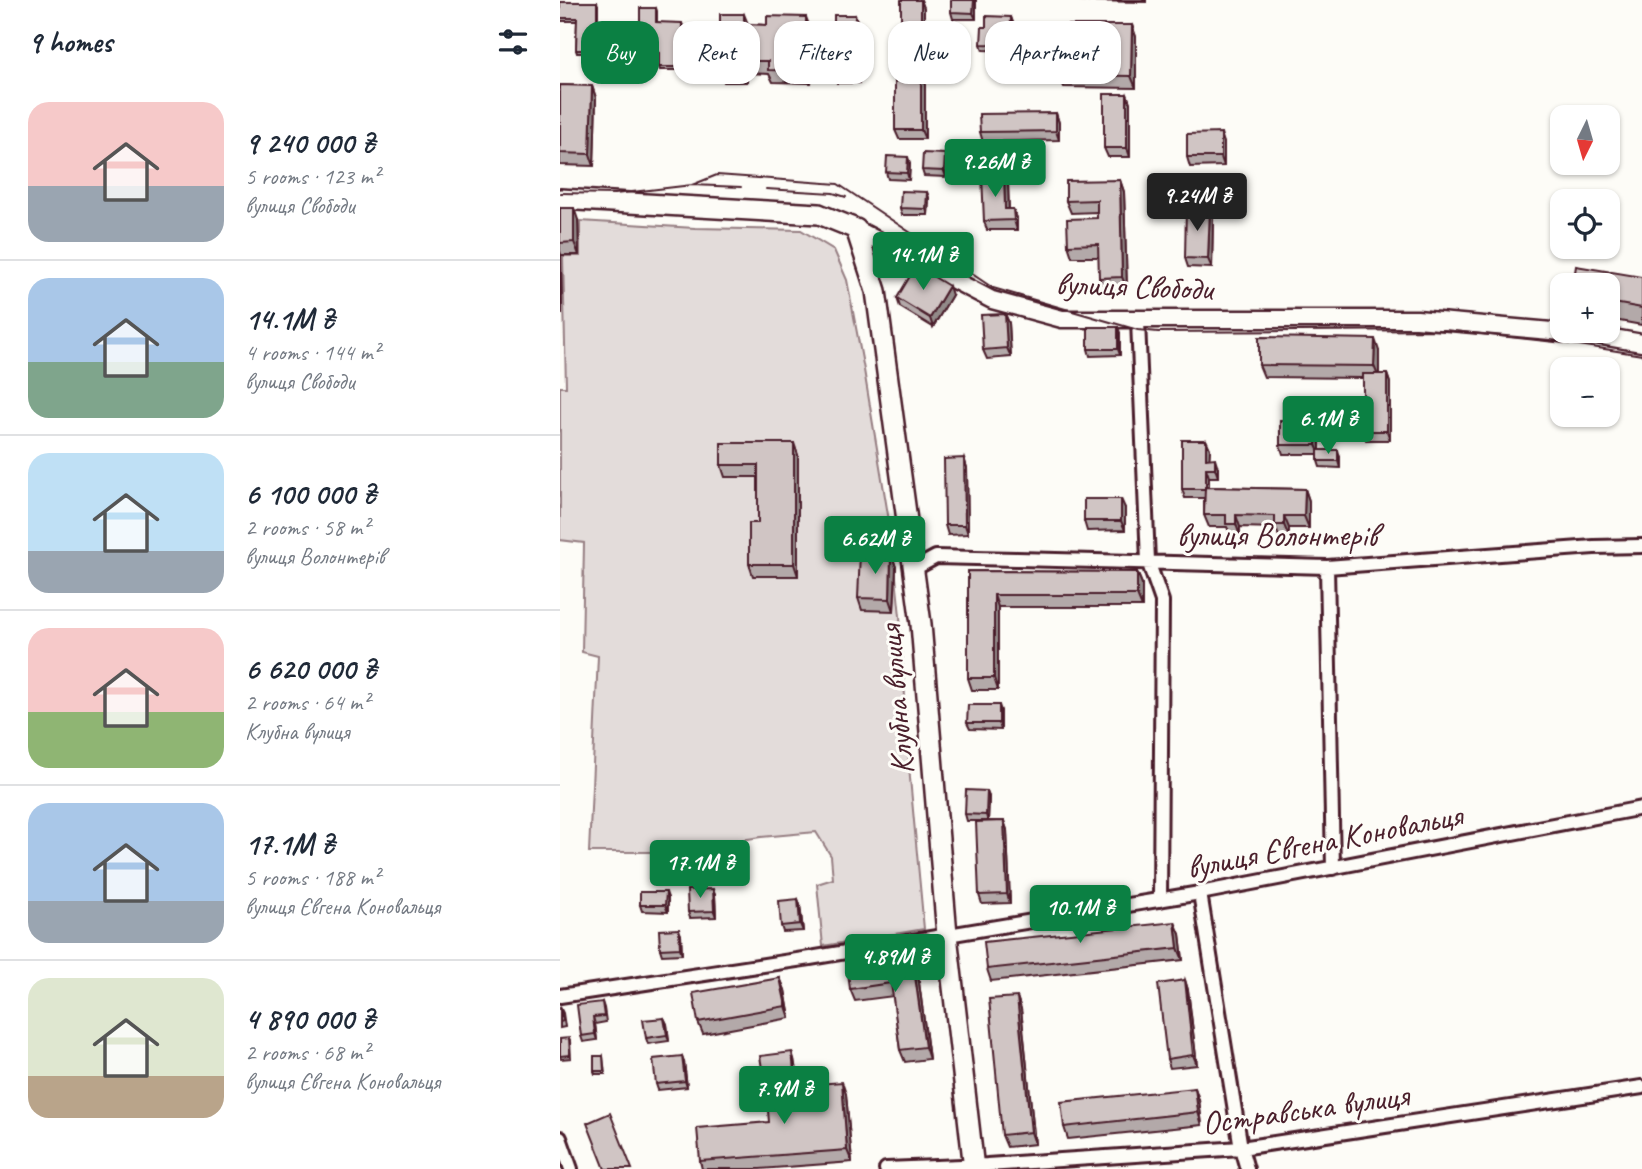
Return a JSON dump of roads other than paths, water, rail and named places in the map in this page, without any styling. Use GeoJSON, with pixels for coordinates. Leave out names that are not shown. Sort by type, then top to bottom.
{"type":"FeatureCollection","features":[{"type":"Feature","properties":{"kind":"main road","name":"вулиця Свободи"},"geometry":{"type":"LineString","coordinates":[[560,199],[819,214],[856,229]]}},
{"type":"Feature","properties":{"kind":"main road","name":"Клубна вулиця"},"geometry":{"type":"LineString","coordinates":[[856,229],[876,290],[921,624],[947,935],[974,1167]]}},
{"type":"Feature","properties":{"kind":"street","name":"вулиця Свободи"},"geometry":{"type":"LineString","coordinates":[[856,229],[992,300],[1062,320],[1417,319],[1596,335],[1642,343]]}},
{"type":"Feature","properties":{"kind":"street"},"geometry":{"type":"LineString","coordinates":[[1138,321],[1148,561],[1162,601],[1160,900]]}},
{"type":"Feature","properties":{"kind":"street","name":"вулиця Волонтерів"},"geometry":{"type":"LineString","coordinates":[[914,569],[936,557],[1327,567],[1594,547],[1642,546]]}},
{"type":"Feature","properties":{"kind":"street"},"geometry":{"type":"LineString","coordinates":[[1327,567],[1333,868]]}},
{"type":"Feature","properties":{"kind":"street","name":"вулиця Євгена Коновальця"},"geometry":{"type":"LineString","coordinates":[[560,996],[1160,900],[1642,808]]}},
{"type":"Feature","properties":{"kind":"street"},"geometry":{"type":"LineString","coordinates":[[1200,893],[1241,1148],[1247,1169]]}},
{"type":"Feature","properties":{"kind":"street","name":"Остравська вулиця"},"geometry":{"type":"LineString","coordinates":[[886,1169],[974,1167],[1241,1148],[1642,1087]]}},
{"type":"Feature","properties":{"kind":"street"},"geometry":{"type":"LineString","coordinates":[[560,1138],[571,1169]]}},
{"type":"Feature","properties":{"kind":"tram line"},"geometry":{"type":"LineString","coordinates":[[692,185],[717,175],[838,184],[993,288],[1138,330],[1445,330],[1573,344],[1642,355]]}},
{"type":"Feature","properties":{"kind":"tram line"},"geometry":{"type":"LineString","coordinates":[[560,193],[615,194],[692,185],[741,187]]}},
{"type":"Feature","properties":{"kind":"tram line"},"geometry":{"type":"LineString","coordinates":[[766,189],[833,193],[846,197]]}},
{"type":"Feature","properties":{"kind":"tram line"},"geometry":{"type":"LineString","coordinates":[[560,1163],[562,1169]]}}]}
